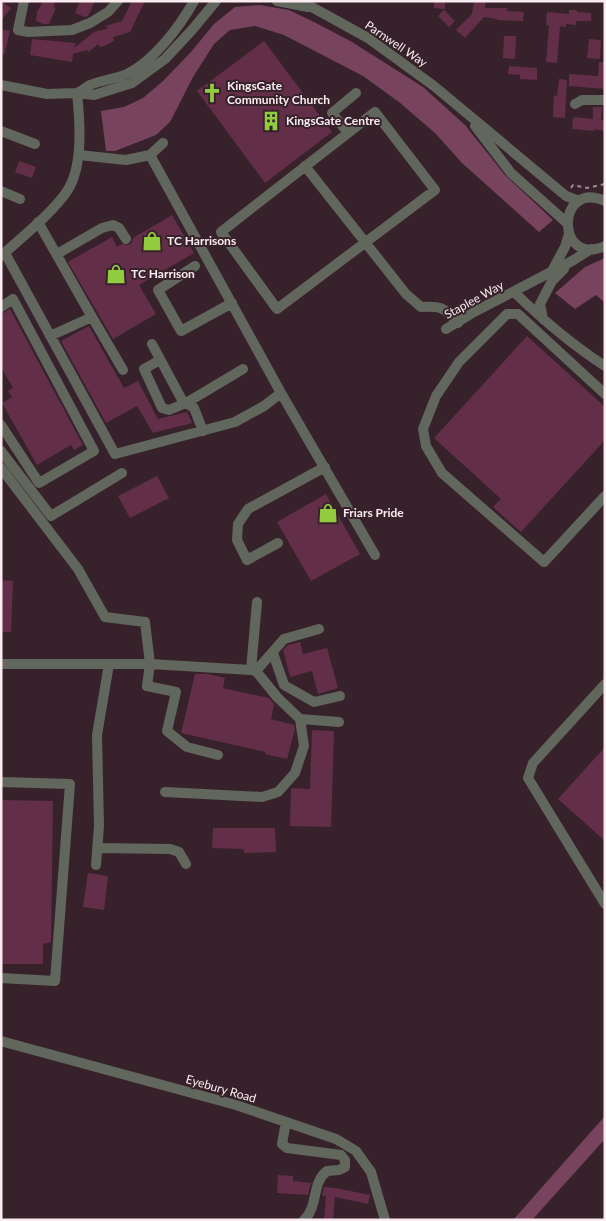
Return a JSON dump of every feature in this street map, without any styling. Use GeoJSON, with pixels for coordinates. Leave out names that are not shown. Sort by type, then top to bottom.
{"type":"FeatureCollection","features":[{"type":"Feature","properties":{"kind":"street"},"geometry":{"type":"LineString","coordinates":[[24,1],[18,30],[28,32],[72,30],[102,16],[116,2]]}},
{"type":"Feature","properties":{"kind":"street"},"geometry":{"type":"LineString","coordinates":[[78,93],[90,85],[129,73],[157,52],[178,28],[194,1]]}},
{"type":"Feature","properties":{"kind":"street"},"geometry":{"type":"LineString","coordinates":[[1,85],[48,94],[78,93],[94,95],[132,83],[165,59],[216,1]]}},
{"type":"Feature","properties":{"kind":"street","name":"Parnwell Way"},"geometry":{"type":"LineString","coordinates":[[277,1],[311,8]]}},
{"type":"Feature","properties":{"kind":"street","name":"Parnwell Way"},"geometry":{"type":"LineString","coordinates":[[301,1],[368,38],[434,86],[566,196],[579,202]]}},
{"type":"Feature","properties":{"kind":"street"},"geometry":{"type":"LineString","coordinates":[[78,93],[79,155],[69,187],[61,199],[3,255],[115,454],[235,422],[264,406],[281,393]]}},
{"type":"Feature","properties":{"kind":"street"},"geometry":{"type":"LineString","coordinates":[[348,133],[332,113],[356,93]]}},
{"type":"Feature","properties":{"kind":"street"},"geometry":{"type":"LineString","coordinates":[[575,104],[582,100],[605,100]]}},
{"type":"Feature","properties":{"kind":"street","name":"Parnwell Way"},"geometry":{"type":"LineString","coordinates":[[462,110],[511,172],[567,223]]}},
{"type":"Feature","properties":{"kind":"street"},"geometry":{"type":"LineString","coordinates":[[375,112],[435,190],[278,309],[221,232],[305,166],[375,112]]}},
{"type":"Feature","properties":{"kind":"street"},"geometry":{"type":"LineString","coordinates":[[1,131],[36,144]]}},
{"type":"Feature","properties":{"kind":"street"},"geometry":{"type":"LineString","coordinates":[[79,155],[126,160],[150,155],[163,143]]}},
{"type":"Feature","properties":{"kind":"street"},"geometry":{"type":"LineString","coordinates":[[150,155],[281,393],[375,555]]}},
{"type":"Feature","properties":{"kind":"street"},"geometry":{"type":"LineString","coordinates":[[305,166],[406,294],[421,307],[447,310],[458,323]]}},
{"type":"Feature","properties":{"kind":"street"},"geometry":{"type":"LineString","coordinates":[[1,191],[20,198]]}},
{"type":"Feature","properties":{"kind":"street"},"geometry":{"type":"LineString","coordinates":[[552,271],[565,248],[569,234],[568,214],[572,207],[590,198],[602,197]]}},
{"type":"Feature","properties":{"kind":"street"},"geometry":{"type":"LineString","coordinates":[[38,222],[123,370]]}},
{"type":"Feature","properties":{"kind":"street"},"geometry":{"type":"LineString","coordinates":[[57,254],[110,225],[119,228],[126,239]]}},
{"type":"Feature","properties":{"kind":"street"},"geometry":{"type":"LineString","coordinates":[[569,234],[578,245],[590,249],[604,247]]}},
{"type":"Feature","properties":{"kind":"street","name":"Staplee Way"},"geometry":{"type":"LineString","coordinates":[[446,330],[474,312],[572,261],[590,249]]}},
{"type":"Feature","properties":{"kind":"street","name":"Staplee Way"},"geometry":{"type":"LineString","coordinates":[[543,319],[540,304],[552,281],[572,261]]}},
{"type":"Feature","properties":{"kind":"street"},"geometry":{"type":"LineString","coordinates":[[195,266],[158,290],[181,331],[232,303]]}},
{"type":"Feature","properties":{"kind":"street","name":"Staplee Way"},"geometry":{"type":"LineString","coordinates":[[514,292],[585,354],[605,366]]}},
{"type":"Feature","properties":{"kind":"street"},"geometry":{"type":"LineString","coordinates":[[1,307],[12,299],[94,451],[39,483],[1,425]]}},
{"type":"Feature","properties":{"kind":"street"},"geometry":{"type":"LineString","coordinates":[[605,394],[518,314],[507,314],[459,362],[436,396],[423,428],[426,446],[442,473],[544,562],[605,496]]}},
{"type":"Feature","properties":{"kind":"street"},"geometry":{"type":"LineString","coordinates":[[50,336],[92,317]]}},
{"type":"Feature","properties":{"kind":"street"},"geometry":{"type":"LineString","coordinates":[[152,344],[182,400],[194,408],[203,431]]}},
{"type":"Feature","properties":{"kind":"street"},"geometry":{"type":"LineString","coordinates":[[160,360],[144,370],[162,408],[168,410],[186,403],[244,369]]}},
{"type":"Feature","properties":{"kind":"street"},"geometry":{"type":"LineString","coordinates":[[1,451],[51,516],[122,474]]}},
{"type":"Feature","properties":{"kind":"street"},"geometry":{"type":"LineString","coordinates":[[278,543],[247,560],[237,540],[238,524],[248,509],[325,467]]}},
{"type":"Feature","properties":{"kind":"street"},"geometry":{"type":"LineString","coordinates":[[1,468],[78,569],[105,617],[145,622],[150,664],[147,686],[176,692],[167,731],[186,747],[218,755]]}},
{"type":"Feature","properties":{"kind":"street"},"geometry":{"type":"LineString","coordinates":[[166,792],[262,797],[278,792],[295,773],[304,746],[300,719],[271,691],[254,670],[257,602]]}},
{"type":"Feature","properties":{"kind":"street"},"geometry":{"type":"LineString","coordinates":[[1,664],[150,664],[254,670],[273,653],[284,639],[319,629]]}},
{"type":"Feature","properties":{"kind":"street"},"geometry":{"type":"LineString","coordinates":[[273,653],[284,685],[314,702],[340,696]]}},
{"type":"Feature","properties":{"kind":"street"},"geometry":{"type":"LineString","coordinates":[[96,865],[99,826],[97,735],[109,664]]}},
{"type":"Feature","properties":{"kind":"street"},"geometry":{"type":"LineString","coordinates":[[605,684],[534,763],[528,778],[605,904]]}},
{"type":"Feature","properties":{"kind":"street"},"geometry":{"type":"LineString","coordinates":[[300,719],[338,722]]}},
{"type":"Feature","properties":{"kind":"street"},"geometry":{"type":"LineString","coordinates":[[1,782],[70,784],[55,981],[1,978]]}},
{"type":"Feature","properties":{"kind":"street"},"geometry":{"type":"LineString","coordinates":[[97,848],[170,849],[178,852],[186,864]]}},
{"type":"Feature","properties":{"kind":"street","name":"Eyebury Road"},"geometry":{"type":"LineString","coordinates":[[1,1041],[236,1105],[336,1139],[356,1151],[371,1172],[385,1220]]}},
{"type":"Feature","properties":{"kind":"street"},"geometry":{"type":"LineString","coordinates":[[286,1122],[282,1144],[287,1148],[341,1155],[346,1160],[345,1167],[339,1170],[327,1171],[319,1179],[314,1203],[309,1215],[304,1220]]}},
{"type":"Feature","properties":{"kind":"path"},"geometry":{"type":"LineString","coordinates":[[566,196],[573,185],[587,188],[605,184]]}},
{"type":"Feature","properties":{"kind":"shaded area"},"geometry":{"type":"Polygon","coordinates":[[[260,5],[289,10],[314,22],[352,42],[423,87],[465,125],[505,175],[553,220],[539,232],[462,163],[435,133],[399,102],[363,76],[284,35],[255,26],[230,30],[214,44],[193,77],[170,122],[156,135],[115,151],[106,151],[101,111],[124,107],[143,98],[163,81],[191,52],[214,24],[235,7],[260,5]]]}},
{"type":"Feature","properties":{"kind":"shaded area"},"geometry":{"type":"Polygon","coordinates":[[[605,258],[605,303],[596,295],[575,309],[555,293],[585,267],[605,258]]]}},
{"type":"Feature","properties":{"kind":"shaded area"},"geometry":{"type":"Polygon","coordinates":[[[605,1116],[605,1139],[532,1220],[513,1220],[605,1116]]]}},
{"type":"Feature","properties":{"kind":"building"},"geometry":{"type":"Polygon","coordinates":[[[1,1],[11,8],[1,21],[1,1]]]}},
{"type":"Feature","properties":{"kind":"building"},"geometry":{"type":"Polygon","coordinates":[[[43,1],[55,1],[54,7],[56,8],[49,24],[36,21],[37,12],[43,1]]]}},
{"type":"Feature","properties":{"kind":"building"},"geometry":{"type":"Polygon","coordinates":[[[80,1],[95,1],[88,16],[85,17],[75,13],[80,1]]]}},
{"type":"Feature","properties":{"kind":"building"},"geometry":{"type":"Polygon","coordinates":[[[132,1],[145,1],[130,32],[113,37],[114,41],[100,47],[98,44],[89,52],[87,50],[73,54],[72,62],[30,55],[32,39],[76,43],[74,48],[94,32],[109,28],[105,26],[122,21],[132,1]]]}},
{"type":"Feature","properties":{"kind":"building"},"geometry":{"type":"Polygon","coordinates":[[[434,1],[445,1],[445,9],[434,8],[434,1]]]}},
{"type":"Feature","properties":{"kind":"building"},"geometry":{"type":"Polygon","coordinates":[[[474,1],[486,1],[485,8],[507,8],[507,11],[524,12],[523,21],[497,20],[484,17],[465,38],[456,30],[472,14],[474,1]]]}},
{"type":"Feature","properties":{"kind":"building"},"geometry":{"type":"Polygon","coordinates":[[[444,10],[455,21],[449,27],[438,16],[444,10]]]}},
{"type":"Feature","properties":{"kind":"building"},"geometry":{"type":"Polygon","coordinates":[[[569,10],[591,13],[591,21],[576,21],[576,25],[566,24],[566,27],[560,26],[557,63],[546,62],[549,26],[546,25],[547,12],[569,14],[569,10]]]}},
{"type":"Feature","properties":{"kind":"building"},"geometry":{"type":"Polygon","coordinates":[[[1,29],[10,31],[4,55],[1,54],[1,29]]]}},
{"type":"Feature","properties":{"kind":"building"},"geometry":{"type":"Polygon","coordinates":[[[504,36],[516,36],[515,59],[503,58],[504,36]]]}},
{"type":"Feature","properties":{"kind":"building"},"geometry":{"type":"Polygon","coordinates":[[[589,39],[601,40],[600,59],[587,58],[589,39]]]}},
{"type":"Feature","properties":{"kind":"building","name":"KingsGate Centre"},"geometry":{"type":"Polygon","coordinates":[[[264,41],[332,132],[265,183],[197,91],[264,41]]]}},
{"type":"Feature","properties":{"kind":"building"},"geometry":{"type":"Polygon","coordinates":[[[599,62],[605,62],[605,89],[569,86],[569,74],[598,76],[599,62]]]}},
{"type":"Feature","properties":{"kind":"building"},"geometry":{"type":"Polygon","coordinates":[[[509,66],[537,68],[537,80],[520,79],[520,75],[508,74],[509,66]]]}},
{"type":"Feature","properties":{"kind":"building"},"geometry":{"type":"Polygon","coordinates":[[[559,79],[567,80],[565,118],[553,117],[554,95],[557,96],[559,79]]]}},
{"type":"Feature","properties":{"kind":"building"},"geometry":{"type":"Polygon","coordinates":[[[593,107],[602,107],[601,120],[605,121],[605,131],[572,129],[573,117],[593,119],[593,107]]]}},
{"type":"Feature","properties":{"kind":"building"},"geometry":{"type":"Polygon","coordinates":[[[19,161],[36,167],[32,178],[15,172],[19,161]]]}},
{"type":"Feature","properties":{"kind":"building","name":"TC Harrison"},"geometry":{"type":"Polygon","coordinates":[[[172,215],[194,253],[139,285],[156,314],[113,339],[68,262],[112,237],[117,247],[122,244],[129,245],[133,238],[172,215]]]}},
{"type":"Feature","properties":{"kind":"building"},"geometry":{"type":"Polygon","coordinates":[[[10,309],[83,445],[74,450],[71,445],[37,465],[2,403],[12,397],[8,391],[13,388],[1,367],[1,314],[10,309]]]}},
{"type":"Feature","properties":{"kind":"building"},"geometry":{"type":"Polygon","coordinates":[[[89,326],[124,388],[138,381],[158,419],[187,412],[192,423],[153,433],[137,406],[106,423],[61,341],[89,326]]]}},
{"type":"Feature","properties":{"kind":"building"},"geometry":{"type":"Polygon","coordinates":[[[527,336],[605,407],[605,440],[521,532],[493,507],[501,499],[434,438],[527,336]]]}},
{"type":"Feature","properties":{"kind":"building"},"geometry":{"type":"Polygon","coordinates":[[[157,476],[169,498],[130,518],[118,496],[157,476]]]}},
{"type":"Feature","properties":{"kind":"building"},"geometry":{"type":"Polygon","coordinates":[[[326,494],[360,554],[311,581],[277,522],[326,494]]]}},
{"type":"Feature","properties":{"kind":"building"},"geometry":{"type":"Polygon","coordinates":[[[1,580],[13,581],[11,632],[1,632],[1,580]]]}},
{"type":"Feature","properties":{"kind":"building"},"geometry":{"type":"Polygon","coordinates":[[[300,642],[303,654],[327,648],[338,688],[318,694],[312,671],[290,677],[283,650],[288,645],[300,642]]]}},
{"type":"Feature","properties":{"kind":"building"},"geometry":{"type":"Polygon","coordinates":[[[195,674],[208,674],[225,678],[223,688],[269,698],[274,704],[271,719],[294,725],[295,729],[287,759],[265,754],[266,752],[181,733],[195,674]]]}},
{"type":"Feature","properties":{"kind":"building"},"geometry":{"type":"Polygon","coordinates":[[[312,730],[334,731],[331,827],[290,826],[291,788],[310,789],[312,730]]]}},
{"type":"Feature","properties":{"kind":"building"},"geometry":{"type":"Polygon","coordinates":[[[605,747],[605,841],[558,799],[605,747]]]}},
{"type":"Feature","properties":{"kind":"building"},"geometry":{"type":"Polygon","coordinates":[[[1,800],[53,801],[51,942],[43,944],[43,964],[1,964],[1,800]]]}},
{"type":"Feature","properties":{"kind":"building"},"geometry":{"type":"Polygon","coordinates":[[[213,828],[275,828],[276,852],[244,853],[244,849],[212,848],[213,828]]]}},
{"type":"Feature","properties":{"kind":"building"},"geometry":{"type":"Polygon","coordinates":[[[88,873],[108,876],[104,910],[83,907],[88,873]]]}},
{"type":"Feature","properties":{"kind":"building"},"geometry":{"type":"Polygon","coordinates":[[[278,1175],[293,1176],[293,1181],[311,1183],[308,1195],[277,1193],[278,1175]]]}},
{"type":"Feature","properties":{"kind":"building"},"geometry":{"type":"Polygon","coordinates":[[[324,1187],[370,1195],[368,1204],[335,1197],[333,1220],[324,1220],[326,1196],[322,1196],[324,1187]]]}},
{"type":"Feature","properties":{"kind":"place","name":"KingsGate Community Church"},"geometry":{"type":"Point","coordinates":[212,93]}},
{"type":"Feature","properties":{"kind":"place","name":"KingsGate Centre"},"geometry":{"type":"Point","coordinates":[271,121]}},
{"type":"Feature","properties":{"kind":"place","name":"TC Harrisons"},"geometry":{"type":"Point","coordinates":[152,241]}},
{"type":"Feature","properties":{"kind":"place","name":"TC Harrison"},"geometry":{"type":"Point","coordinates":[116,274]}},
{"type":"Feature","properties":{"kind":"place","name":"Friars Pride"},"geometry":{"type":"Point","coordinates":[328,513]}}]}
